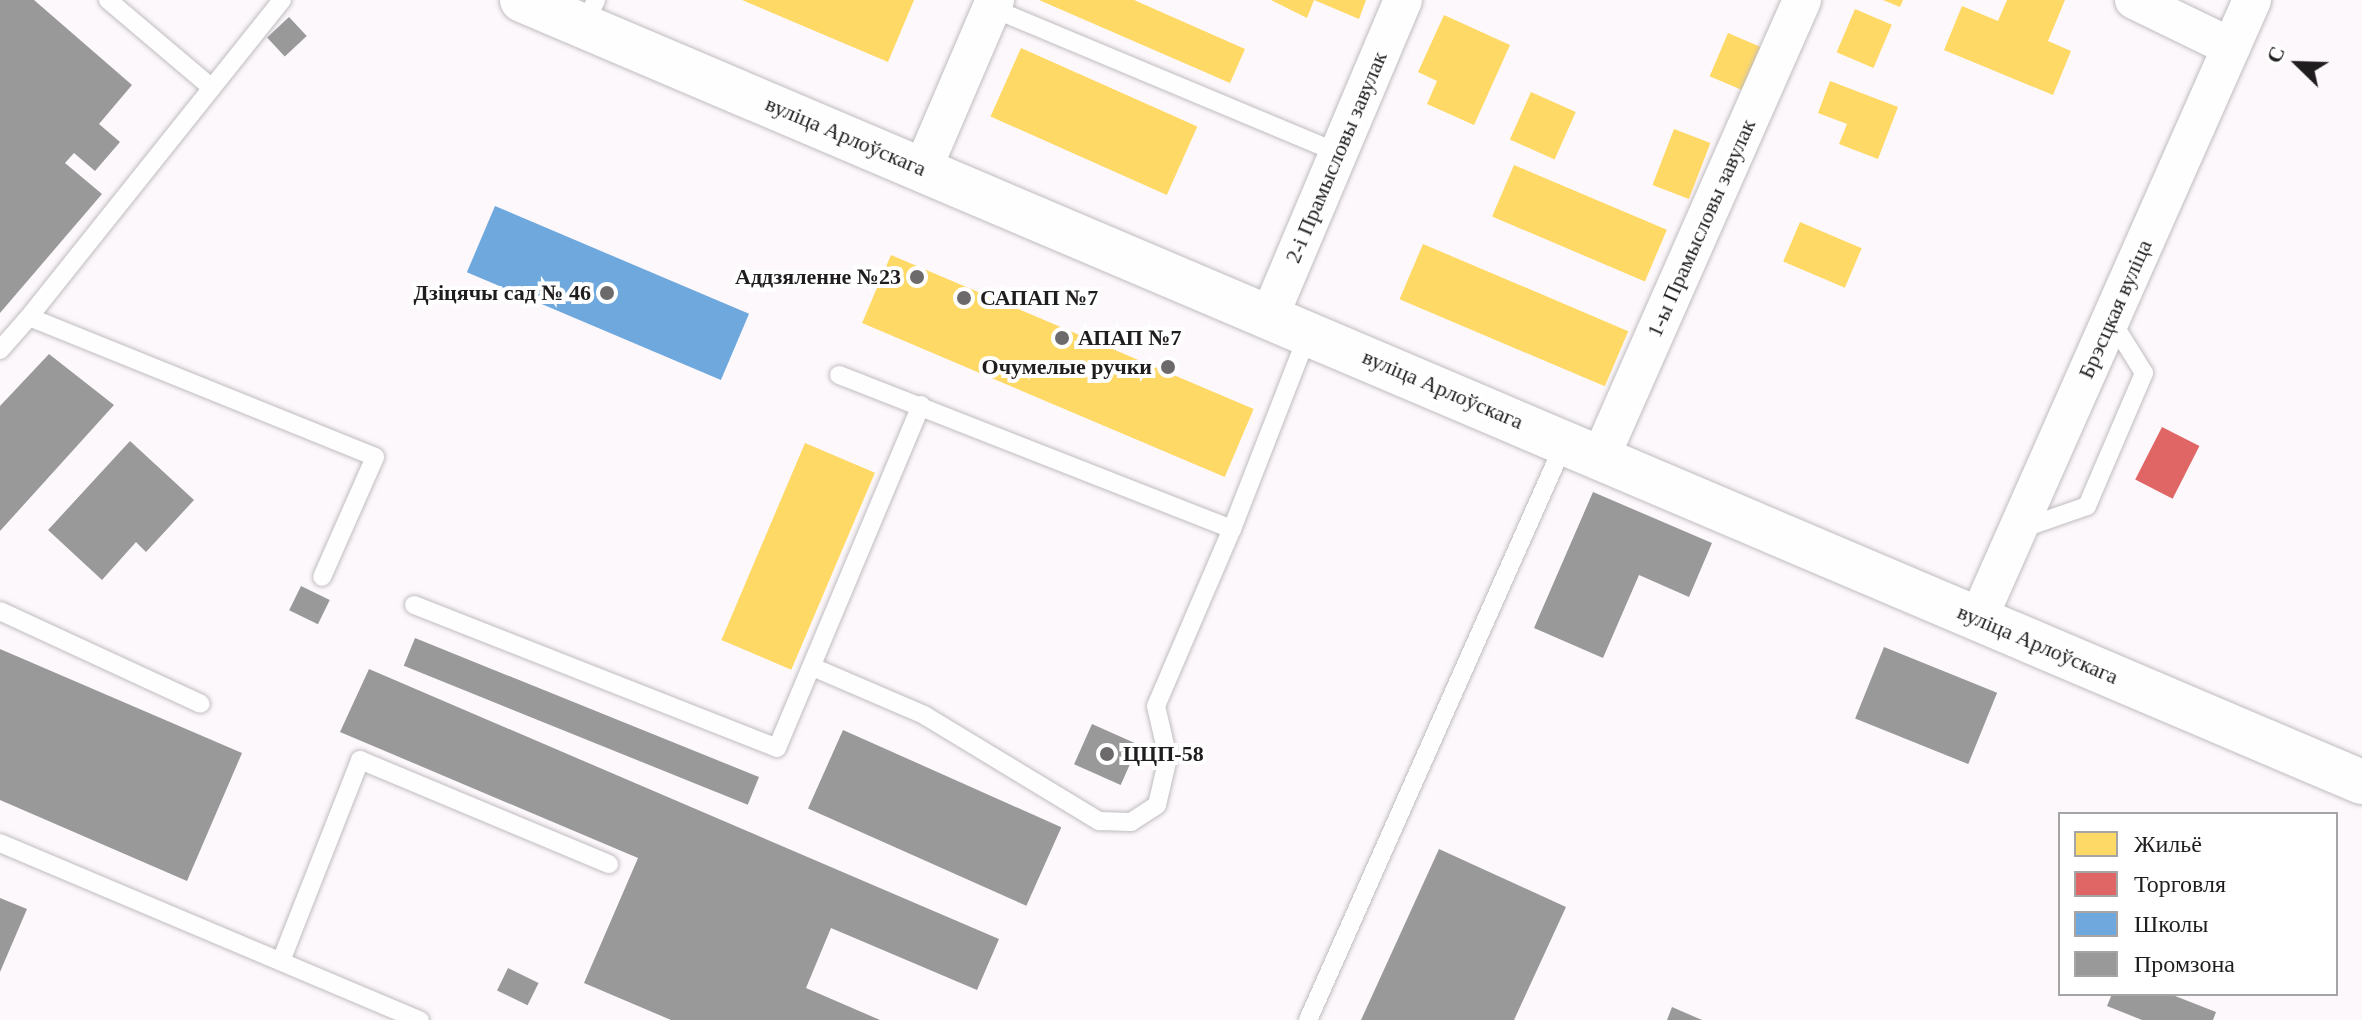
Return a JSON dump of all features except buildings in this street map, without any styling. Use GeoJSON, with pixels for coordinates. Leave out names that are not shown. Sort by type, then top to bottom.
{"type":"FeatureCollection","features":[{"type":"Feature","properties":{"kind":"street","name":"вуліца Арлоўскага"},"geometry":{"type":"LineString","coordinates":[[522,0],[590,13],[923,168],[2362,782]]}},
{"type":"Feature","properties":{"kind":"street","name":"2-і Прамысловы завулак"},"geometry":{"type":"LineString","coordinates":[[1290,324],[1337,152],[1403,0]]}},
{"type":"Feature","properties":{"kind":"street","name":"1-ы Прамысловы завулак"},"geometry":{"type":"LineString","coordinates":[[1583,449],[1802,0]]}},
{"type":"Feature","properties":{"kind":"street"},"geometry":{"type":"LineString","coordinates":[[2134,0],[2231,47]]}},
{"type":"Feature","properties":{"kind":"street","name":"Брэсцкая вуліца"},"geometry":{"type":"LineString","coordinates":[[1978,619],[2252,0]]}},
{"type":"Feature","properties":{"kind":"street"},"geometry":{"type":"LineString","coordinates":[[923,168],[994,4]]}},
{"type":"Feature","properties":{"kind":"lane"},"geometry":{"type":"LineString","coordinates":[[108,0],[212,88]]}},
{"type":"Feature","properties":{"kind":"lane"},"geometry":{"type":"LineString","coordinates":[[0,350],[282,0]]}},
{"type":"Feature","properties":{"kind":"lane"},"geometry":{"type":"LineString","coordinates":[[994,4],[1337,152]]}},
{"type":"Feature","properties":{"kind":"lane"},"geometry":{"type":"LineString","coordinates":[[29,317],[375,457],[322,577]]}},
{"type":"Feature","properties":{"kind":"lane"},"geometry":{"type":"LineString","coordinates":[[2018,530],[2087,506],[2144,373],[2111,320]]}},
{"type":"Feature","properties":{"kind":"lane"},"geometry":{"type":"LineString","coordinates":[[815,668],[924,715],[1099,821],[1131,822],[1157,805],[1168,758],[1156,706],[1232,529],[1290,324]]}},
{"type":"Feature","properties":{"kind":"lane"},"geometry":{"type":"LineString","coordinates":[[839,375],[1232,529]]}},
{"type":"Feature","properties":{"kind":"lane"},"geometry":{"type":"LineString","coordinates":[[414,605],[777,748],[815,668],[921,405]]}},
{"type":"Feature","properties":{"kind":"lane"},"geometry":{"type":"LineString","coordinates":[[1308,1020],[1583,449]]}},
{"type":"Feature","properties":{"kind":"lane"},"geometry":{"type":"LineString","coordinates":[[0,611],[201,704]]}},
{"type":"Feature","properties":{"kind":"lane"},"geometry":{"type":"LineString","coordinates":[[281,961],[360,760],[609,864]]}},
{"type":"Feature","properties":{"kind":"lane"},"geometry":{"type":"LineString","coordinates":[[0,843],[420,1020]]}},
{"type":"Feature","properties":{"kind":"place","name":"Аддзяленне №23"},"geometry":{"type":"Point","coordinates":[917,277]}},
{"type":"Feature","properties":{"kind":"place","name":"Дзіцячы сад № 46"},"geometry":{"type":"Point","coordinates":[607,293]}},
{"type":"Feature","properties":{"kind":"place","name":"САПАП №7"},"geometry":{"type":"Point","coordinates":[964,298]}},
{"type":"Feature","properties":{"kind":"place","name":"АПАП №7"},"geometry":{"type":"Point","coordinates":[1062,338]}},
{"type":"Feature","properties":{"kind":"place","name":"Очумелые ручки"},"geometry":{"type":"Point","coordinates":[1168,367]}},
{"type":"Feature","properties":{"kind":"place","name":"ЦЦП-58"},"geometry":{"type":"Point","coordinates":[1107,754]}}]}
